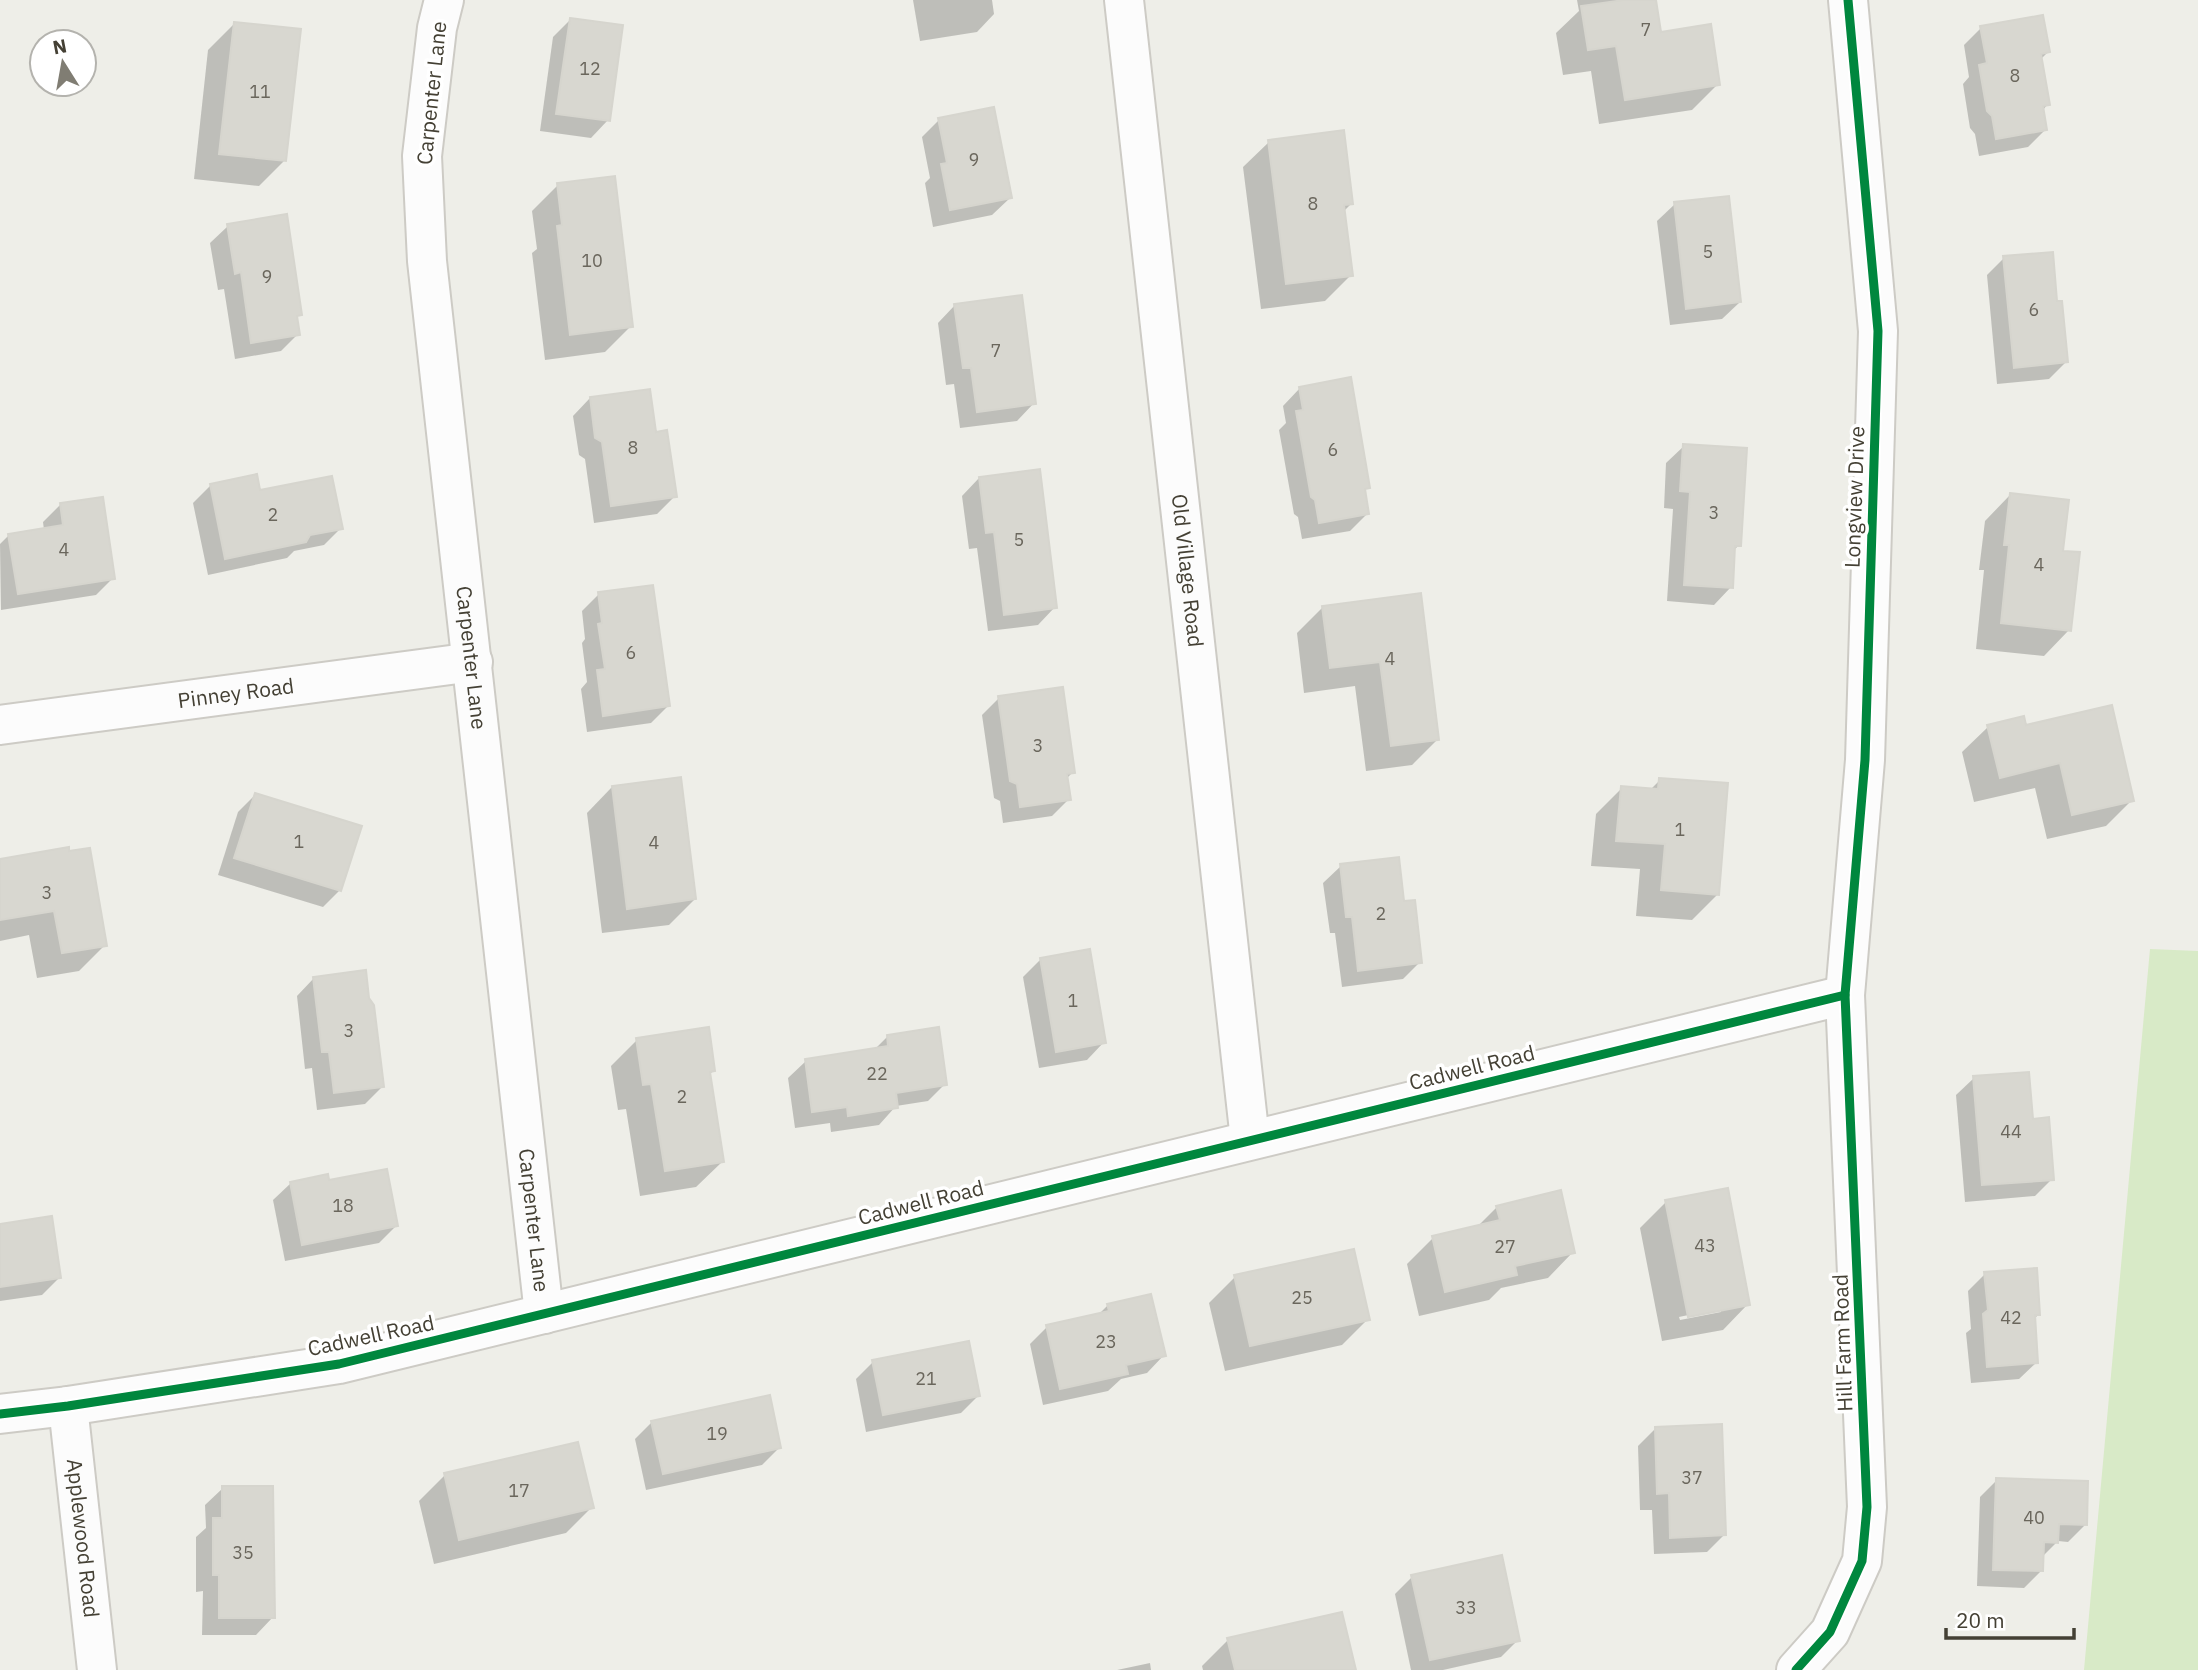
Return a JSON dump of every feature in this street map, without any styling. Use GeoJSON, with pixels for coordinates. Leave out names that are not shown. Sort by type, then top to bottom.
{"type":"FeatureCollection","features":[{"type":"Feature","properties":{"kind":"street","name":"Carpenter Lane"},"geometry":{"type":"LineString","coordinates":[[444,0],[437,28],[422,156],[427,261],[544,1314]]}},
{"type":"Feature","properties":{"kind":"street","name":"Old Village Road"},"geometry":{"type":"LineString","coordinates":[[1124,0],[1250,1140]]}},
{"type":"Feature","properties":{"kind":"street","name":"Longview Drive"},"geometry":{"type":"LineString","coordinates":[[1845,995],[1864,761],[1878,331],[1848,0]]}},
{"type":"Feature","properties":{"kind":"street","name":"Pinney Road"},"geometry":{"type":"LineString","coordinates":[[0,725],[472,662]]}},
{"type":"Feature","properties":{"kind":"street","name":"Cadwell Road"},"geometry":{"type":"LineString","coordinates":[[0,1414],[339,1364],[1845,995]]}},
{"type":"Feature","properties":{"kind":"street","name":"Hill Farm Road"},"geometry":{"type":"LineString","coordinates":[[1796,1670],[1830,1632],[1862,1561],[1867,1507],[1845,995]]}},
{"type":"Feature","properties":{"kind":"street","name":"Applewood Road"},"geometry":{"type":"LineString","coordinates":[[68,1406],[97,1670]]}},
{"type":"Feature","properties":{"kind":"green space"},"geometry":{"type":"Polygon","coordinates":[[[2150,949],[2198,951],[2198,1670],[2084,1670],[2150,949]]]}},
{"type":"Feature","properties":{"kind":"building"},"geometry":{"type":"Polygon","coordinates":[[[1624,0],[1656,0],[1661,32],[1711,24],[1720,85],[1625,100],[1616,46],[1588,50],[1581,6],[1624,0]]]}},
{"type":"Feature","properties":{"kind":"building"},"geometry":{"type":"Polygon","coordinates":[[[2043,15],[2050,52],[2041,54],[2050,105],[2043,106],[2047,130],[1996,139],[1992,116],[1987,111],[1979,65],[1987,63],[1980,26],[2043,15]]]}},
{"type":"Feature","properties":{"kind":"building"},"geometry":{"type":"Polygon","coordinates":[[[570,18],[623,25],[610,121],[556,114],[570,18]]]}},
{"type":"Feature","properties":{"kind":"building"},"geometry":{"type":"Polygon","coordinates":[[[234,22],[301,29],[286,161],[219,154],[234,22]]]}},
{"type":"Feature","properties":{"kind":"building"},"geometry":{"type":"Polygon","coordinates":[[[994,107],[1012,198],[950,210],[941,164],[947,163],[938,118],[994,107]]]}},
{"type":"Feature","properties":{"kind":"building"},"geometry":{"type":"Polygon","coordinates":[[[1344,130],[1353,204],[1344,205],[1353,276],[1286,284],[1268,140],[1344,130]]]}},
{"type":"Feature","properties":{"kind":"building"},"geometry":{"type":"Polygon","coordinates":[[[615,176],[633,327],[570,335],[557,226],[562,225],[557,183],[615,176]]]}},
{"type":"Feature","properties":{"kind":"building"},"geometry":{"type":"Polygon","coordinates":[[[1729,196],[1741,302],[1686,309],[1674,202],[1729,196]]]}},
{"type":"Feature","properties":{"kind":"building"},"geometry":{"type":"Polygon","coordinates":[[[287,214],[302,315],[297,316],[300,335],[251,343],[241,272],[235,274],[227,224],[287,214]]]}},
{"type":"Feature","properties":{"kind":"building"},"geometry":{"type":"Polygon","coordinates":[[[2053,252],[2057,301],[2062,301],[2068,362],[2014,368],[2003,256],[2053,252]]]}},
{"type":"Feature","properties":{"kind":"building"},"geometry":{"type":"Polygon","coordinates":[[[1022,295],[1036,404],[977,412],[971,368],[963,368],[954,304],[1022,295]]]}},
{"type":"Feature","properties":{"kind":"building"},"geometry":{"type":"Polygon","coordinates":[[[1351,377],[1370,488],[1365,489],[1369,514],[1319,523],[1315,500],[1311,497],[1296,411],[1303,410],[1299,387],[1351,377]]]}},
{"type":"Feature","properties":{"kind":"building"},"geometry":{"type":"Polygon","coordinates":[[[650,389],[656,432],[667,430],[677,497],[611,506],[602,442],[595,438],[590,397],[650,389]]]}},
{"type":"Feature","properties":{"kind":"building"},"geometry":{"type":"Polygon","coordinates":[[[1683,444],[1747,448],[1741,546],[1735,546],[1733,588],[1684,585],[1690,492],[1680,491],[1683,444]]]}},
{"type":"Feature","properties":{"kind":"building"},"geometry":{"type":"Polygon","coordinates":[[[1040,469],[1057,608],[1004,615],[994,532],[986,533],[979,477],[1040,469]]]}},
{"type":"Feature","properties":{"kind":"building"},"geometry":{"type":"Polygon","coordinates":[[[257,474],[260,490],[332,476],[343,529],[310,535],[306,542],[225,559],[210,484],[257,474]]]}},
{"type":"Feature","properties":{"kind":"building"},"geometry":{"type":"Polygon","coordinates":[[[2010,493],[2069,500],[2063,551],[2080,552],[2071,631],[2001,623],[2009,545],[2004,545],[2010,493]]]}},
{"type":"Feature","properties":{"kind":"building"},"geometry":{"type":"Polygon","coordinates":[[[103,497],[115,579],[18,594],[8,534],[63,525],[60,503],[103,497]]]}},
{"type":"Feature","properties":{"kind":"building"},"geometry":{"type":"Polygon","coordinates":[[[653,585],[670,706],[603,716],[597,670],[605,669],[598,624],[602,623],[598,592],[653,585]]]}},
{"type":"Feature","properties":{"kind":"building"},"geometry":{"type":"Polygon","coordinates":[[[1421,593],[1439,740],[1391,746],[1380,662],[1330,668],[1322,606],[1421,593]]]}},
{"type":"Feature","properties":{"kind":"building"},"geometry":{"type":"Polygon","coordinates":[[[1063,687],[1075,773],[1067,774],[1071,800],[1020,807],[1017,784],[1010,781],[998,696],[1063,687]]]}},
{"type":"Feature","properties":{"kind":"building"},"geometry":{"type":"Polygon","coordinates":[[[2112,705],[2134,801],[2072,815],[2060,763],[2000,778],[1987,725],[2024,716],[2026,725],[2112,705]]]}},
{"type":"Feature","properties":{"kind":"building"},"geometry":{"type":"Polygon","coordinates":[[[681,777],[696,899],[627,909],[612,786],[681,777]]]}},
{"type":"Feature","properties":{"kind":"building"},"geometry":{"type":"Polygon","coordinates":[[[1659,778],[1728,783],[1719,895],[1661,890],[1665,844],[1616,841],[1621,786],[1658,789],[1659,778]]]}},
{"type":"Feature","properties":{"kind":"building"},"geometry":{"type":"Polygon","coordinates":[[[255,793],[362,826],[341,891],[234,858],[255,793]]]}},
{"type":"Feature","properties":{"kind":"building"},"geometry":{"type":"Polygon","coordinates":[[[69,847],[69,851],[90,848],[107,946],[62,953],[54,911],[0,920],[0,859],[69,847]]]}},
{"type":"Feature","properties":{"kind":"building"},"geometry":{"type":"Polygon","coordinates":[[[1399,857],[1404,901],[1415,900],[1422,963],[1358,971],[1352,917],[1346,917],[1340,864],[1399,857]]]}},
{"type":"Feature","properties":{"kind":"building"},"geometry":{"type":"Polygon","coordinates":[[[1090,949],[1106,1043],[1056,1052],[1040,958],[1090,949]]]}},
{"type":"Feature","properties":{"kind":"building"},"geometry":{"type":"Polygon","coordinates":[[[366,970],[369,998],[374,1005],[384,1087],[334,1093],[329,1052],[322,1052],[313,977],[366,970]]]}},
{"type":"Feature","properties":{"kind":"building"},"geometry":{"type":"Polygon","coordinates":[[[709,1027],[715,1071],[710,1072],[724,1162],[665,1171],[651,1084],[643,1085],[636,1038],[709,1027]]]}},
{"type":"Feature","properties":{"kind":"building"},"geometry":{"type":"Polygon","coordinates":[[[939,1027],[947,1085],[896,1093],[898,1108],[848,1116],[847,1107],[812,1112],[805,1059],[888,1046],[887,1035],[939,1027]]]}},
{"type":"Feature","properties":{"kind":"building"},"geometry":{"type":"Polygon","coordinates":[[[2029,1072],[2033,1119],[2049,1117],[2054,1180],[1982,1185],[1973,1076],[2029,1072]]]}},
{"type":"Feature","properties":{"kind":"building"},"geometry":{"type":"Polygon","coordinates":[[[387,1169],[398,1226],[302,1245],[290,1182],[328,1174],[329,1180],[387,1169]]]}},
{"type":"Feature","properties":{"kind":"building"},"geometry":{"type":"Polygon","coordinates":[[[1728,1188],[1750,1305],[1688,1317],[1665,1200],[1728,1188]]]}},
{"type":"Feature","properties":{"kind":"building"},"geometry":{"type":"Polygon","coordinates":[[[1561,1190],[1575,1253],[1515,1266],[1517,1275],[1445,1292],[1432,1236],[1500,1220],[1496,1206],[1561,1190]]]}},
{"type":"Feature","properties":{"kind":"building"},"geometry":{"type":"Polygon","coordinates":[[[52,1216],[61,1278],[0,1287],[0,1224],[52,1216]]]}},
{"type":"Feature","properties":{"kind":"building"},"geometry":{"type":"Polygon","coordinates":[[[1354,1249],[1370,1320],[1250,1346],[1234,1275],[1354,1249]]]}},
{"type":"Feature","properties":{"kind":"building"},"geometry":{"type":"Polygon","coordinates":[[[2037,1268],[2040,1315],[2035,1315],[2038,1363],[1987,1367],[1983,1314],[1988,1310],[1984,1272],[2037,1268]]]}},
{"type":"Feature","properties":{"kind":"building"},"geometry":{"type":"Polygon","coordinates":[[[1151,1294],[1166,1356],[1126,1365],[1128,1374],[1060,1389],[1046,1325],[1109,1311],[1107,1304],[1151,1294]]]}},
{"type":"Feature","properties":{"kind":"building"},"geometry":{"type":"Polygon","coordinates":[[[969,1341],[980,1396],[883,1415],[872,1360],[969,1341]]]}},
{"type":"Feature","properties":{"kind":"building"},"geometry":{"type":"Polygon","coordinates":[[[770,1395],[781,1448],[663,1474],[651,1421],[770,1395]]]}},
{"type":"Feature","properties":{"kind":"building"},"geometry":{"type":"Polygon","coordinates":[[[1722,1424],[1726,1535],[1670,1538],[1669,1493],[1657,1494],[1655,1427],[1722,1424]]]}},
{"type":"Feature","properties":{"kind":"building"},"geometry":{"type":"Polygon","coordinates":[[[578,1442],[594,1508],[459,1540],[444,1473],[578,1442]]]}},
{"type":"Feature","properties":{"kind":"building"},"geometry":{"type":"Polygon","coordinates":[[[1996,1478],[2088,1481],[2087,1525],[2059,1524],[2058,1543],[2044,1542],[2043,1571],[1993,1570],[1996,1478]]]}},
{"type":"Feature","properties":{"kind":"building"},"geometry":{"type":"Polygon","coordinates":[[[222,1486],[273,1486],[275,1618],[219,1618],[219,1575],[213,1575],[213,1518],[222,1518],[222,1486]]]}},
{"type":"Feature","properties":{"kind":"building"},"geometry":{"type":"Polygon","coordinates":[[[1502,1555],[1520,1641],[1430,1660],[1411,1575],[1502,1555]]]}},
{"type":"Feature","properties":{"kind":"building"},"geometry":{"type":"Polygon","coordinates":[[[1342,1612],[1356,1670],[1235,1670],[1227,1638],[1342,1612]]]}},
{"type":"Feature","properties":{"kind":"cycle path"},"geometry":{"type":"LineString","coordinates":[[1796,1670],[1830,1632],[1862,1561],[1867,1507],[1845,995],[1865,760],[1878,331],[1848,0]]}},
{"type":"Feature","properties":{"kind":"cycle path"},"geometry":{"type":"LineString","coordinates":[[0,1414],[339,1364],[1845,995]]}}]}
